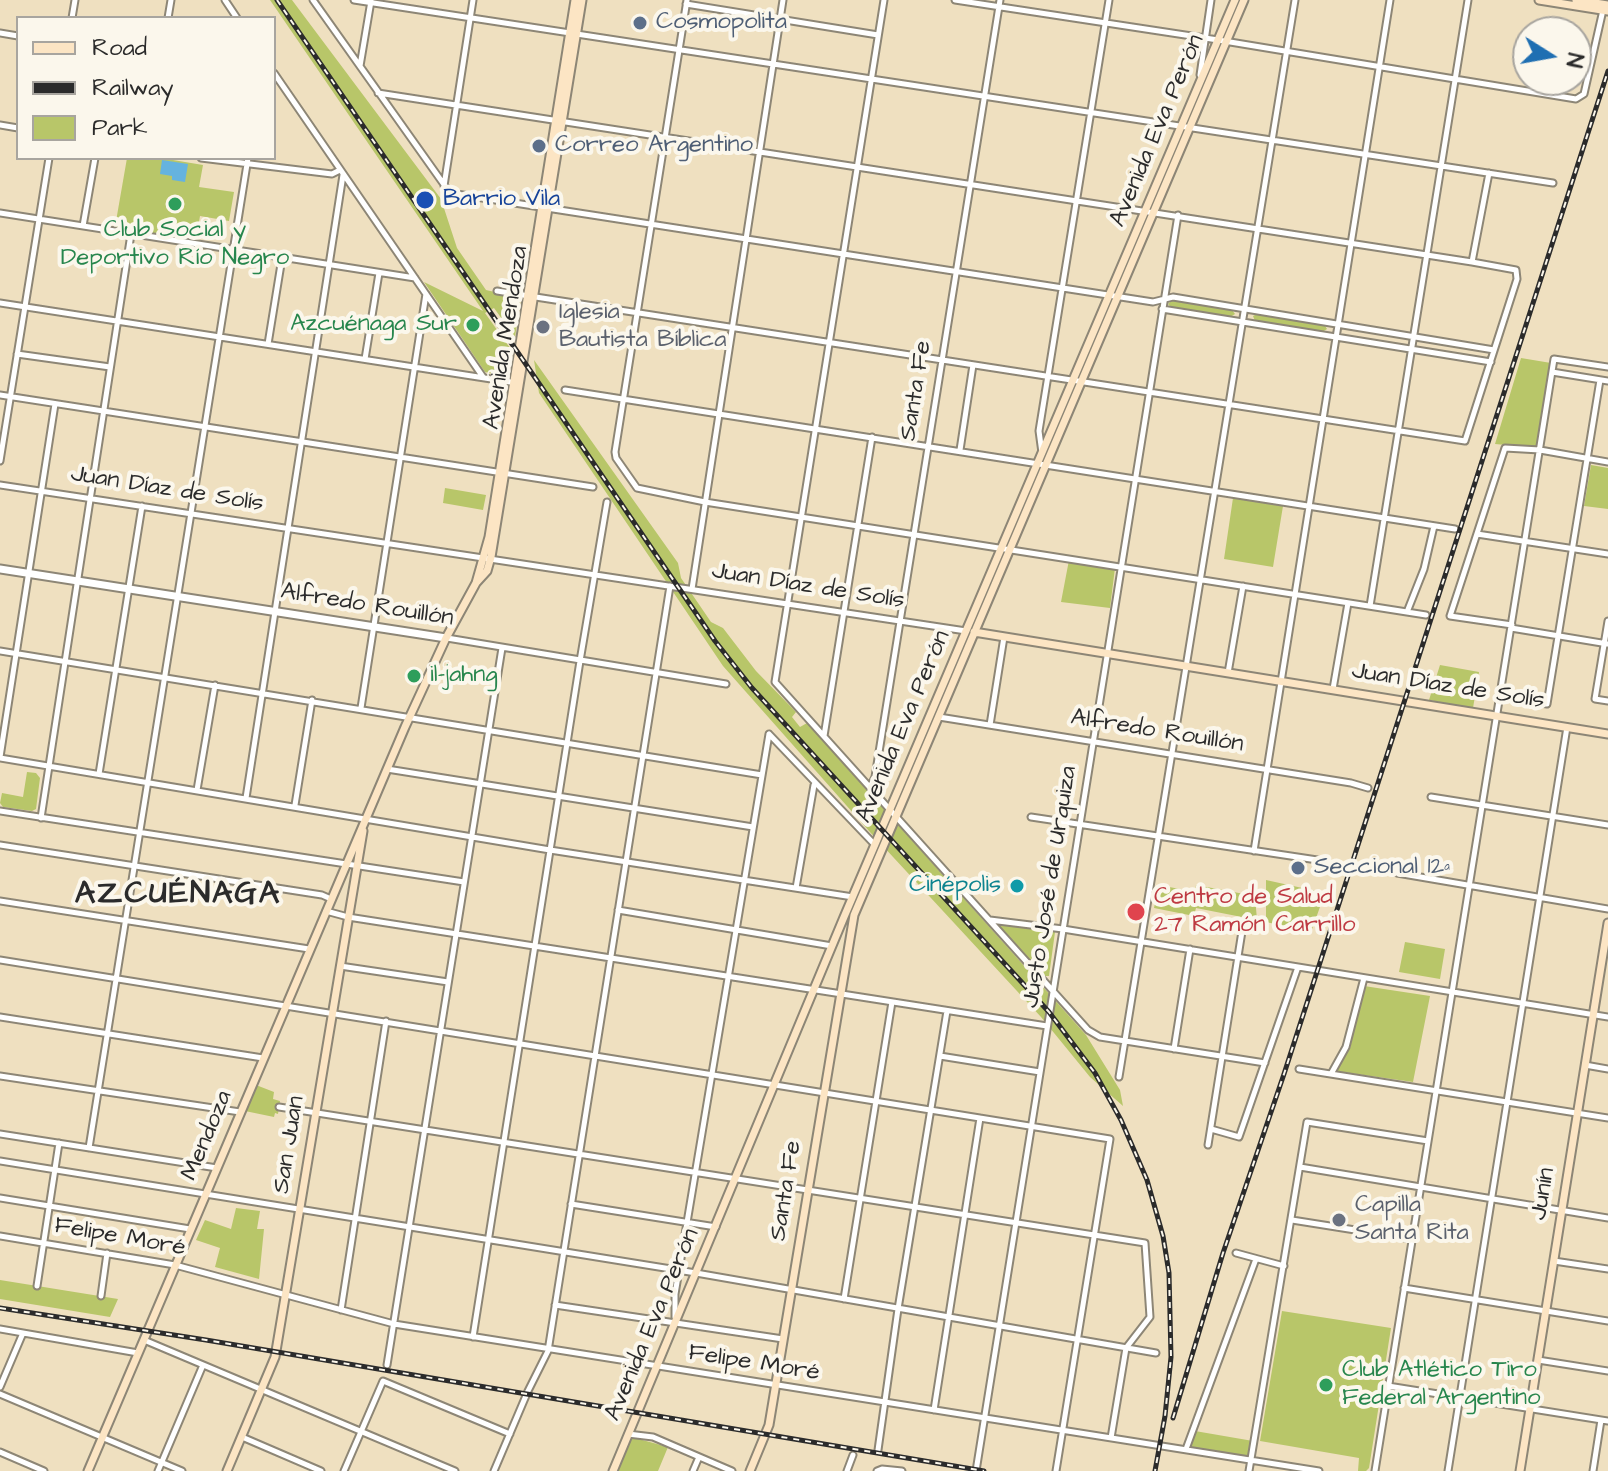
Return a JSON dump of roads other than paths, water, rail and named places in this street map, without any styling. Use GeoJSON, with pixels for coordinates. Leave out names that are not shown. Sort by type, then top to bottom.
{"type":"FeatureCollection","features":[{"type":"Feature","properties":{"kind":"main road","name":"Avenida Mendoza"},"geometry":{"type":"LineString","coordinates":[[573,34],[575,0]]}},
{"type":"Feature","properties":{"kind":"main road","name":"Avenida Mendoza"},"geometry":{"type":"LineString","coordinates":[[365,817],[446,638],[476,583],[487,571],[573,34],[582,0]]}},
{"type":"Feature","properties":{"kind":"main road","name":"Avenida Eva Perón"},"geometry":{"type":"LineString","coordinates":[[1078,382],[1110,295],[1186,127],[1235,0]]}},
{"type":"Feature","properties":{"kind":"main road","name":"Avenida Eva Perón"},"geometry":{"type":"LineString","coordinates":[[1186,127],[1199,84],[1244,0]]}},
{"type":"Feature","properties":{"kind":"main road"},"geometry":{"type":"LineString","coordinates":[[1539,0],[1607,7]]}},
{"type":"Feature","properties":{"kind":"main road","name":"Avenida Eva Perón"},"geometry":{"type":"LineString","coordinates":[[854,915],[966,631],[1119,297],[1150,211]]}},
{"type":"Feature","properties":{"kind":"main road","name":"Avenida Eva Perón"},"geometry":{"type":"LineString","coordinates":[[613,1471],[875,845],[939,717],[1012,549],[1043,460]]}},
{"type":"Feature","properties":{"kind":"main road","name":"Juan Díaz de Solís"},"geometry":{"type":"LineString","coordinates":[[966,631],[1608,734]]}},
{"type":"Feature","properties":{"kind":"main road","name":"Mendoza"},"geometry":{"type":"LineString","coordinates":[[88,1471],[365,817]]}},
{"type":"Feature","properties":{"kind":"main road","name":"San Juan"},"geometry":{"type":"LineString","coordinates":[[227,1471],[275,1357],[365,817]]}},
{"type":"Feature","properties":{"kind":"main road","name":"Santa Fe"},"geometry":{"type":"LineString","coordinates":[[750,1471],[769,1425],[854,915]]}},
{"type":"Feature","properties":{"kind":"main road","name":"Junín"},"geometry":{"type":"LineString","coordinates":[[1520,1471],[1593,1015],[1605,962],[1608,923]]}},
{"type":"Feature","properties":{"kind":"street"},"geometry":{"type":"LineString","coordinates":[[313,0],[450,193],[1153,302],[1173,297],[1494,350]]}},
{"type":"Feature","properties":{"kind":"street"},"geometry":{"type":"LineString","coordinates":[[354,0],[1553,183]]}},
{"type":"Feature","properties":{"kind":"street"},"geometry":{"type":"LineString","coordinates":[[444,187],[473,0]]}},
{"type":"Feature","properties":{"kind":"street"},"geometry":{"type":"LineString","coordinates":[[692,589],[783,0]]}},
{"type":"Feature","properties":{"kind":"street"},"geometry":{"type":"LineString","coordinates":[[884,0],[775,682],[1088,1030],[1100,1037],[1265,1063]]}},
{"type":"Feature","properties":{"kind":"street"},"geometry":{"type":"LineString","coordinates":[[955,0],[999,3],[1576,99],[1584,94],[1607,7]]}},
{"type":"Feature","properties":{"kind":"street"},"geometry":{"type":"LineString","coordinates":[[1043,460],[1039,431],[1109,0]]}},
{"type":"Feature","properties":{"kind":"street"},"geometry":{"type":"LineString","coordinates":[[1199,84],[1211,0]]}},
{"type":"Feature","properties":{"kind":"street"},"geometry":{"type":"LineString","coordinates":[[1119,1077],[1295,0]]}},
{"type":"Feature","properties":{"kind":"street"},"geometry":{"type":"LineString","coordinates":[[1254,851],[1390,0]]}},
{"type":"Feature","properties":{"kind":"street"},"geometry":{"type":"LineString","coordinates":[[1370,606],[1468,0]]}},
{"type":"Feature","properties":{"kind":"street"},"geometry":{"type":"LineString","coordinates":[[360,67],[371,1]]}},
{"type":"Feature","properties":{"kind":"street"},"geometry":{"type":"LineString","coordinates":[[878,35],[686,2],[615,455],[637,488],[705,502],[1426,615]]}},
{"type":"Feature","properties":{"kind":"street","name":"Santa Fe"},"geometry":{"type":"LineString","coordinates":[[870,787],[875,777],[999,3]]}},
{"type":"Feature","properties":{"kind":"street"},"geometry":{"type":"LineString","coordinates":[[276,76],[483,377]]}},
{"type":"Feature","properties":{"kind":"street"},"geometry":{"type":"LineString","coordinates":[[378,93],[1472,262],[1516,270],[1517,279],[1465,441],[497,291]]}},
{"type":"Feature","properties":{"kind":"street"},"geometry":{"type":"LineString","coordinates":[[0,461],[49,160]]}},
{"type":"Feature","properties":{"kind":"street"},"geometry":{"type":"LineString","coordinates":[[83,226],[95,160]]}},
{"type":"Feature","properties":{"kind":"street"},"geometry":{"type":"LineString","coordinates":[[224,160],[342,173]]}},
{"type":"Feature","properties":{"kind":"street"},"geometry":{"type":"LineString","coordinates":[[89,1148],[247,162]]}},
{"type":"Feature","properties":{"kind":"street"},"geometry":{"type":"LineString","coordinates":[[246,798],[342,173]]}},
{"type":"Feature","properties":{"kind":"street"},"geometry":{"type":"LineString","coordinates":[[1472,262],[1489,173]]}},
{"type":"Feature","properties":{"kind":"street"},"geometry":{"type":"LineString","coordinates":[[0,213],[415,278]]}},
{"type":"Feature","properties":{"kind":"street","name":"Justo José de Urquiza"},"geometry":{"type":"LineString","coordinates":[[976,1471],[1178,215]]}},
{"type":"Feature","properties":{"kind":"street"},"geometry":{"type":"LineString","coordinates":[[41,818],[131,234]]}},
{"type":"Feature","properties":{"kind":"street"},"geometry":{"type":"LineString","coordinates":[[268,344],[282,258]]}},
{"type":"Feature","properties":{"kind":"street"},"geometry":{"type":"LineString","coordinates":[[365,359],[379,273]]}},
{"type":"Feature","properties":{"kind":"street"},"geometry":{"type":"LineString","coordinates":[[361,708],[426,294]]}},
{"type":"Feature","properties":{"kind":"street"},"geometry":{"type":"LineString","coordinates":[[0,303],[517,383]]}},
{"type":"Feature","properties":{"kind":"street"},"geometry":{"type":"LineString","coordinates":[[1162,309],[1491,362]]}},
{"type":"Feature","properties":{"kind":"street"},"geometry":{"type":"LineString","coordinates":[[17,354],[110,367]]}},
{"type":"Feature","properties":{"kind":"street"},"geometry":{"type":"LineString","coordinates":[[1375,1471],[1554,359],[1608,367]]}},
{"type":"Feature","properties":{"kind":"street"},"geometry":{"type":"LineString","coordinates":[[960,450],[973,365]]}},
{"type":"Feature","properties":{"kind":"street"},"geometry":{"type":"LineString","coordinates":[[1552,372],[1608,381]]}},
{"type":"Feature","properties":{"kind":"street"},"geometry":{"type":"LineString","coordinates":[[1501,697],[1547,704],[1600,380]]}},
{"type":"Feature","properties":{"kind":"street"},"geometry":{"type":"LineString","coordinates":[[565,390],[928,446],[1043,460],[1135,478],[1455,529]]}},
{"type":"Feature","properties":{"kind":"street"},"geometry":{"type":"LineString","coordinates":[[0,395],[593,487]]}},
{"type":"Feature","properties":{"kind":"street"},"geometry":{"type":"LineString","coordinates":[[55,404],[0,758],[853,897]]}},
{"type":"Feature","properties":{"kind":"street"},"geometry":{"type":"LineString","coordinates":[[824,737],[872,437]]}},
{"type":"Feature","properties":{"kind":"street"},"geometry":{"type":"LineString","coordinates":[[1606,644],[1450,616],[1505,448],[1540,450],[1608,462]]}},
{"type":"Feature","properties":{"kind":"street","name":"Juan Díaz de Solís"},"geometry":{"type":"LineString","coordinates":[[0,485],[966,631]]}},
{"type":"Feature","properties":{"kind":"street"},"geometry":{"type":"LineString","coordinates":[[473,1337],[607,502]]}},
{"type":"Feature","properties":{"kind":"street"},"geometry":{"type":"LineString","coordinates":[[99,774],[142,506]]}},
{"type":"Feature","properties":{"kind":"street"},"geometry":{"type":"LineString","coordinates":[[1407,612],[1424,569],[1434,526]]}},
{"type":"Feature","properties":{"kind":"street"},"geometry":{"type":"LineString","coordinates":[[1477,534],[1608,554]]}},
{"type":"Feature","properties":{"kind":"street","name":"Alfredo Rouillón"},"geometry":{"type":"LineString","coordinates":[[0,569],[726,684]]}},
{"type":"Feature","properties":{"kind":"street"},"geometry":{"type":"LineString","coordinates":[[494,1471],[548,1351],[670,586]]}},
{"type":"Feature","properties":{"kind":"street"},"geometry":{"type":"LineString","coordinates":[[1228,673],[1243,586]]}},
{"type":"Feature","properties":{"kind":"street"},"geometry":{"type":"LineString","coordinates":[[1333,689],[1348,603]]}},
{"type":"Feature","properties":{"kind":"street"},"geometry":{"type":"LineString","coordinates":[[1608,621],[1595,699],[1608,701]]}},
{"type":"Feature","properties":{"kind":"street"},"geometry":{"type":"LineString","coordinates":[[990,725],[1004,637]]}},
{"type":"Feature","properties":{"kind":"street"},"geometry":{"type":"LineString","coordinates":[[387,1365],[502,648]]}},
{"type":"Feature","properties":{"kind":"street"},"geometry":{"type":"LineString","coordinates":[[0,651],[410,715],[762,775]]}},
{"type":"Feature","properties":{"kind":"street"},"geometry":{"type":"LineString","coordinates":[[197,790],[215,685]]}},
{"type":"Feature","properties":{"kind":"street"},"geometry":{"type":"LineString","coordinates":[[295,806],[312,700]]}},
{"type":"Feature","properties":{"kind":"street","name":"Alfredo Rouillón"},"geometry":{"type":"LineString","coordinates":[[939,717],[1268,769],[1368,788]]}},
{"type":"Feature","properties":{"kind":"street"},"geometry":{"type":"LineString","coordinates":[[1448,1471],[1567,727]]}},
{"type":"Feature","properties":{"kind":"street"},"geometry":{"type":"LineString","coordinates":[[675,1323],[675,1294],[769,734],[875,845]]}},
{"type":"Feature","properties":{"kind":"street"},"geometry":{"type":"LineString","coordinates":[[387,769],[753,827]]}},
{"type":"Feature","properties":{"kind":"street"},"geometry":{"type":"LineString","coordinates":[[796,888],[815,784]]}},
{"type":"Feature","properties":{"kind":"street"},"geometry":{"type":"LineString","coordinates":[[1431,797],[1608,825]]}},
{"type":"Feature","properties":{"kind":"street"},"geometry":{"type":"LineString","coordinates":[[0,811],[464,882]]}},
{"type":"Feature","properties":{"kind":"street"},"geometry":{"type":"LineString","coordinates":[[1031,817],[1324,861]]}},
{"type":"Feature","properties":{"kind":"street"},"geometry":{"type":"LineString","coordinates":[[0,845],[322,895],[331,899]]}},
{"type":"Feature","properties":{"kind":"street"},"geometry":{"type":"LineString","coordinates":[[1397,873],[1608,909]]}},
{"type":"Feature","properties":{"kind":"street"},"geometry":{"type":"LineString","coordinates":[[0,901],[309,949]]}},
{"type":"Feature","properties":{"kind":"street"},"geometry":{"type":"LineString","coordinates":[[618,910],[832,946]]}},
{"type":"Feature","properties":{"kind":"street"},"geometry":{"type":"LineString","coordinates":[[326,911],[348,917],[1047,1026]]}},
{"type":"Feature","properties":{"kind":"street"},"geometry":{"type":"LineString","coordinates":[[990,920],[1063,929],[1608,1017]]}},
{"type":"Feature","properties":{"kind":"street"},"geometry":{"type":"LineString","coordinates":[[1208,1145],[1243,925]]}},
{"type":"Feature","properties":{"kind":"street"},"geometry":{"type":"LineString","coordinates":[[1174,1049],[1190,949]]}},
{"type":"Feature","properties":{"kind":"street"},"geometry":{"type":"LineString","coordinates":[[0,960],[1110,1139],[1056,1471]]}},
{"type":"Feature","properties":{"kind":"street"},"geometry":{"type":"LineString","coordinates":[[340,966],[448,982]]}},
{"type":"Feature","properties":{"kind":"street"},"geometry":{"type":"LineString","coordinates":[[1211,1129],[1239,1137],[1298,967]]}},
{"type":"Feature","properties":{"kind":"street"},"geometry":{"type":"LineString","coordinates":[[1331,1074],[1346,1047],[1364,978]]}},
{"type":"Feature","properties":{"kind":"street"},"geometry":{"type":"LineString","coordinates":[[844,1299],[892,1002]]}},
{"type":"Feature","properties":{"kind":"street"},"geometry":{"type":"LineString","coordinates":[[878,1450],[947,1011]]}},
{"type":"Feature","properties":{"kind":"street"},"geometry":{"type":"LineString","coordinates":[[0,1017],[263,1058]]}},
{"type":"Feature","properties":{"kind":"street"},"geometry":{"type":"LineString","coordinates":[[341,1310],[386,1021]]}},
{"type":"Feature","properties":{"kind":"street"},"geometry":{"type":"LineString","coordinates":[[940,1056],[1040,1072]]}},
{"type":"Feature","properties":{"kind":"street"},"geometry":{"type":"LineString","coordinates":[[1585,1065],[1608,1069]]}},
{"type":"Feature","properties":{"kind":"street"},"geometry":{"type":"LineString","coordinates":[[1299,1069],[1608,1118]]}},
{"type":"Feature","properties":{"kind":"street"},"geometry":{"type":"LineString","coordinates":[[0,1076],[240,1112]]}},
{"type":"Feature","properties":{"kind":"street"},"geometry":{"type":"LineString","coordinates":[[279,1107],[1145,1243],[1150,1317],[1126,1348],[1111,1438]]}},
{"type":"Feature","properties":{"kind":"street"},"geometry":{"type":"LineString","coordinates":[[934,1410],[980,1118]]}},
{"type":"Feature","properties":{"kind":"street"},"geometry":{"type":"LineString","coordinates":[[1249,1471],[1307,1122],[1428,1141]]}},
{"type":"Feature","properties":{"kind":"street"},"geometry":{"type":"LineString","coordinates":[[0,1134],[217,1168]]}},
{"type":"Feature","properties":{"kind":"street"},"geometry":{"type":"LineString","coordinates":[[37,1286],[59,1143]]}},
{"type":"Feature","properties":{"kind":"street"},"geometry":{"type":"LineString","coordinates":[[0,1161],[488,1242],[696,1273],[1156,1353]]}},
{"type":"Feature","properties":{"kind":"street"},"geometry":{"type":"LineString","coordinates":[[1300,1167],[1608,1216]]}},
{"type":"Feature","properties":{"kind":"street"},"geometry":{"type":"LineString","coordinates":[[0,1198],[190,1229]]}},
{"type":"Feature","properties":{"kind":"street"},"geometry":{"type":"LineString","coordinates":[[571,1204],[716,1227]]}},
{"type":"Feature","properties":{"kind":"street"},"geometry":{"type":"LineString","coordinates":[[1292,1220],[1412,1239]]}},
{"type":"Feature","properties":{"kind":"street","name":"Felipe Moré"},"geometry":{"type":"LineString","coordinates":[[0,1236],[175,1265],[394,1324],[548,1351],[1319,1471]]}},
{"type":"Feature","properties":{"kind":"street"},"geometry":{"type":"LineString","coordinates":[[101,1296],[107,1253]]}},
{"type":"Feature","properties":{"kind":"street"},"geometry":{"type":"LineString","coordinates":[[1236,1253],[1284,1266]]}},
{"type":"Feature","properties":{"kind":"street"},"geometry":{"type":"LineString","coordinates":[[1186,1449],[1256,1259]]}},
{"type":"Feature","properties":{"kind":"street"},"geometry":{"type":"LineString","coordinates":[[1554,1261],[1608,1269]]}},
{"type":"Feature","properties":{"kind":"street"},"geometry":{"type":"LineString","coordinates":[[1404,1288],[1608,1321]]}},
{"type":"Feature","properties":{"kind":"street"},"geometry":{"type":"LineString","coordinates":[[555,1305],[783,1339]]}},
{"type":"Feature","properties":{"kind":"street"},"geometry":{"type":"LineString","coordinates":[[0,1329],[138,1353]]}},
{"type":"Feature","properties":{"kind":"street"},"geometry":{"type":"LineString","coordinates":[[0,1387],[23,1333]]}},
{"type":"Feature","properties":{"kind":"street"},"geometry":{"type":"LineString","coordinates":[[144,1340],[455,1471]]}},
{"type":"Feature","properties":{"kind":"street"},"geometry":{"type":"LineString","coordinates":[[1538,1360],[1608,1371]]}},
{"type":"Feature","properties":{"kind":"street"},"geometry":{"type":"LineString","coordinates":[[158,1471],[204,1365]]}},
{"type":"Feature","properties":{"kind":"street"},"geometry":{"type":"LineString","coordinates":[[344,1471],[383,1381],[510,1434]]}},
{"type":"Feature","properties":{"kind":"street"},"geometry":{"type":"LineString","coordinates":[[1388,1386],[1605,1420],[1593,1471]]}},
{"type":"Feature","properties":{"kind":"street"},"geometry":{"type":"LineString","coordinates":[[0,1394],[182,1471]]}},
{"type":"Feature","properties":{"kind":"street"},"geometry":{"type":"LineString","coordinates":[[628,1434],[653,1437],[732,1471]]}},
{"type":"Feature","properties":{"kind":"street"},"geometry":{"type":"LineString","coordinates":[[242,1437],[321,1471]]}},
{"type":"Feature","properties":{"kind":"street"},"geometry":{"type":"LineString","coordinates":[[0,1452],[44,1471]]}},
{"type":"Feature","properties":{"kind":"street"},"geometry":{"type":"LineString","coordinates":[[847,1471],[853,1455]]}},
{"type":"Feature","properties":{"kind":"street"},"geometry":{"type":"LineString","coordinates":[[693,1471],[699,1457]]}},
{"type":"Feature","properties":{"kind":"street"},"geometry":{"type":"LineString","coordinates":[[877,1471],[902,1471]]}},
{"type":"Feature","properties":{"kind":"water"},"geometry":{"type":"Polygon","coordinates":[[[162,160],[188,164],[185,182],[160,174],[162,160]]]}},
{"type":"Feature","properties":{"kind":"railway"},"geometry":{"type":"LineString","coordinates":[[277,0],[715,641],[752,688],[1049,1012],[1095,1073],[1121,1120],[1147,1180],[1163,1236],[1169,1273],[1171,1357],[1155,1471]]}},
{"type":"Feature","properties":{"kind":"railway"},"geometry":{"type":"LineString","coordinates":[[1173,1418],[1223,1253],[1284,1074],[1608,71]]}},
{"type":"Feature","properties":{"kind":"railway"},"geometry":{"type":"LineString","coordinates":[[0,1308],[984,1471]]}},
{"type":"Feature","properties":{"kind":"place","name":"Cosmopolita"},"geometry":{"type":"Point","coordinates":[640,23]}},
{"type":"Feature","properties":{"kind":"place","name":"Correo Argentino"},"geometry":{"type":"Point","coordinates":[539,146]}},
{"type":"Feature","properties":{"kind":"place","name":"Barrio Vila"},"geometry":{"type":"Point","coordinates":[425,200]}},
{"type":"Feature","properties":{"kind":"place","name":"Club Social y Deportivo Río Negro"},"geometry":{"type":"Point","coordinates":[175,204]}},
{"type":"Feature","properties":{"kind":"place","name":"Azcuénaga Sur"},"geometry":{"type":"Point","coordinates":[473,325]}},
{"type":"Feature","properties":{"kind":"place","name":"Iglesia Bautista Bíblica"},"geometry":{"type":"Point","coordinates":[543,327]}},
{"type":"Feature","properties":{"kind":"place","name":"il-jahng"},"geometry":{"type":"Point","coordinates":[414,676]}},
{"type":"Feature","properties":{"kind":"place","name":"Seccional 12ª"},"geometry":{"type":"Point","coordinates":[1298,868]}},
{"type":"Feature","properties":{"kind":"place","name":"Cinépolis"},"geometry":{"type":"Point","coordinates":[1017,886]}},
{"type":"Feature","properties":{"kind":"place","name":"Centro de Salud 27 Ramón Carrillo"},"geometry":{"type":"Point","coordinates":[1136,912]}},
{"type":"Feature","properties":{"kind":"place","name":"Capilla Santa Rita"},"geometry":{"type":"Point","coordinates":[1339,1220]}},
{"type":"Feature","properties":{"kind":"place","name":"Club Atlético Tiro Federal Argentino"},"geometry":{"type":"Point","coordinates":[1326,1385]}},
{"type":"Feature","properties":{"kind":"district","name":"AZCUÉNAGA"},"geometry":{"type":"Point","coordinates":[178,895]}}]}
